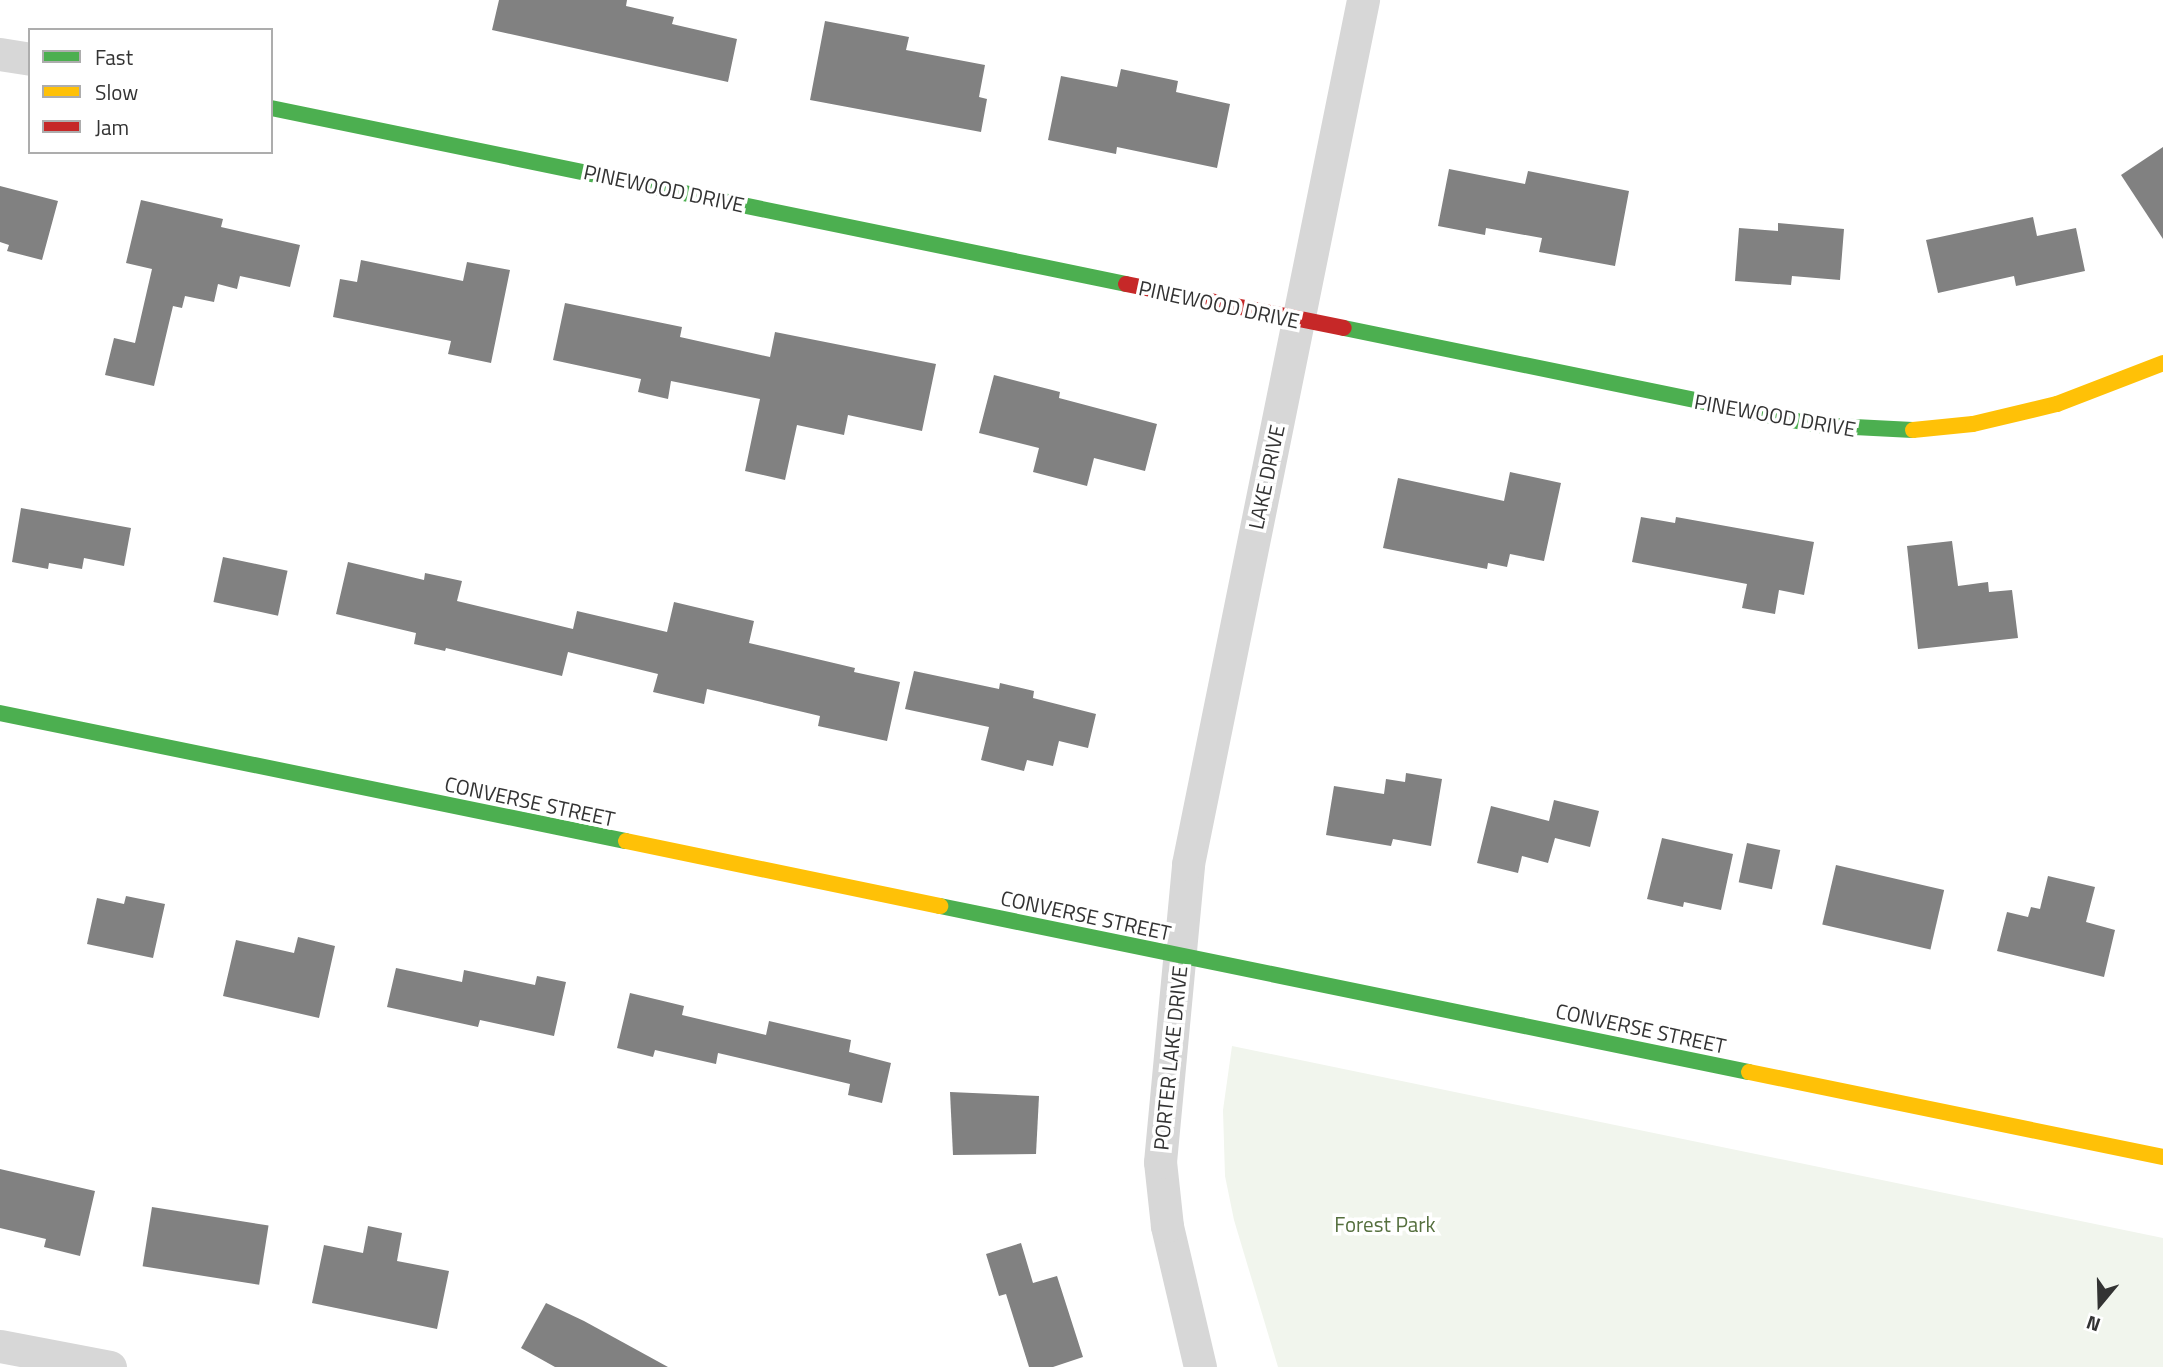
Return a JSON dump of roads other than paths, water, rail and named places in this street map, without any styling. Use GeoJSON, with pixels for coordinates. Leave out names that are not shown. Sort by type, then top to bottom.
{"type":"FeatureCollection","features":[{"type":"Feature","properties":{"kind":"main road","name":"PINEWOOD DRIVE"},"geometry":{"type":"LineString","coordinates":[[273,108],[1299,321],[1743,411],[1851,430],[1913,430],[2003,419],[2082,396],[2163,363]]}},
{"type":"Feature","properties":{"kind":"main road","name":"CONVERSE STREET"},"geometry":{"type":"LineString","coordinates":[[0,713],[2163,1157]]}},
{"type":"Feature","properties":{"kind":"street","name":"LAKE DRIVE"},"geometry":{"type":"LineString","coordinates":[[1180,955],[1188,864],[1363,0]]}},
{"type":"Feature","properties":{"kind":"street"},"geometry":{"type":"LineString","coordinates":[[0,54],[28,59]]}},
{"type":"Feature","properties":{"kind":"street","name":"PORTER LAKE DRIVE"},"geometry":{"type":"LineString","coordinates":[[1180,955],[1160,1162],[1167,1226],[1200,1367]]}},
{"type":"Feature","properties":{"kind":"street"},"geometry":{"type":"LineString","coordinates":[[0,1346],[110,1367]]}},
{"type":"Feature","properties":{"kind":"park label","name":"Forest Park"},"geometry":{"type":"Point","coordinates":[1385,1224]}}]}
